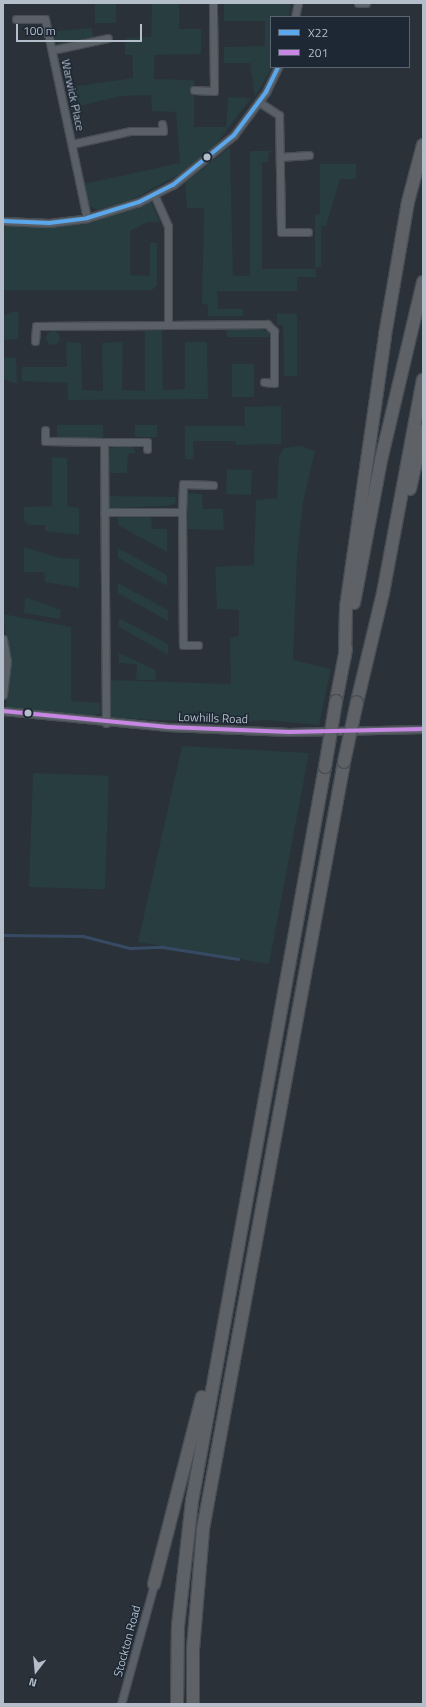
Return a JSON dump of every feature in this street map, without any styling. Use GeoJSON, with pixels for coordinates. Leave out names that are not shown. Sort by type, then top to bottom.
{"type":"FeatureCollection","features":[{"type":"Feature","properties":{"kind":"highway"},"geometry":{"type":"LineString","coordinates":[[345,656],[346,607],[386,328],[408,202],[423,145]]}},
{"type":"Feature","properties":{"kind":"highway"},"geometry":{"type":"LineString","coordinates":[[177,1704],[184,1560],[223,1316],[378,475],[423,282]]}},
{"type":"Feature","properties":{"kind":"highway"},"geometry":{"type":"LineString","coordinates":[[193,1704],[193,1649],[203,1529],[344,762],[390,554],[423,380]]}},
{"type":"Feature","properties":{"kind":"highway"},"geometry":{"type":"LineString","coordinates":[[390,554],[405,512],[423,430]]}},
{"type":"Feature","properties":{"kind":"highway"},"geometry":{"type":"LineString","coordinates":[[154,1584],[223,1316]]}},
{"type":"Feature","properties":{"kind":"street"},"geometry":{"type":"LineString","coordinates":[[194,90],[214,90],[213,3]]}},
{"type":"Feature","properties":{"kind":"street"},"geometry":{"type":"LineString","coordinates":[[295,16],[298,3]]}},
{"type":"Feature","properties":{"kind":"street"},"geometry":{"type":"LineString","coordinates":[[358,3],[366,3]]}},
{"type":"Feature","properties":{"kind":"street","name":"Warwick Place"},"geometry":{"type":"LineString","coordinates":[[16,19],[45,19],[87,218]]}},
{"type":"Feature","properties":{"kind":"street","name":"Warwick Place"},"geometry":{"type":"LineString","coordinates":[[52,50],[108,38]]}},
{"type":"Feature","properties":{"kind":"street"},"geometry":{"type":"LineString","coordinates":[[3,221],[48,223],[87,218],[154,196],[220,150],[259,102],[277,68]]}},
{"type":"Feature","properties":{"kind":"street"},"geometry":{"type":"LineString","coordinates":[[259,102],[279,115],[281,232],[308,232]]}},
{"type":"Feature","properties":{"kind":"street","name":"Warwick Place"},"geometry":{"type":"LineString","coordinates":[[72,144],[130,131],[163,131],[162,124]]}},
{"type":"Feature","properties":{"kind":"street"},"geometry":{"type":"LineString","coordinates":[[280,157],[309,155]]}},
{"type":"Feature","properties":{"kind":"street"},"geometry":{"type":"LineString","coordinates":[[154,196],[168,226],[168,325]]}},
{"type":"Feature","properties":{"kind":"street"},"geometry":{"type":"LineString","coordinates":[[35,342],[36,326],[267,324],[274,331],[274,383],[264,382]]}},
{"type":"Feature","properties":{"kind":"street"},"geometry":{"type":"LineString","coordinates":[[45,430],[45,441],[147,442],[147,449]]}},
{"type":"Feature","properties":{"kind":"street"},"geometry":{"type":"LineString","coordinates":[[104,442],[106,723]]}},
{"type":"Feature","properties":{"kind":"street"},"geometry":{"type":"LineString","coordinates":[[198,645],[183,645],[183,484],[213,485]]}},
{"type":"Feature","properties":{"kind":"street"},"geometry":{"type":"LineString","coordinates":[[104,512],[182,512]]}},
{"type":"Feature","properties":{"kind":"street"},"geometry":{"type":"LineString","coordinates":[[3,639],[7,661],[3,695]]}},
{"type":"Feature","properties":{"kind":"street","name":"Lowhills Road"},"geometry":{"type":"LineString","coordinates":[[3,711],[106,723],[289,732],[423,729]]}},
{"type":"Feature","properties":{"kind":"street","name":"Stockton Road"},"geometry":{"type":"LineString","coordinates":[[121,1704],[154,1584]]}},
{"type":"Feature","properties":{"kind":"green space"},"geometry":{"type":"Polygon","coordinates":[[[95,3],[116,3],[116,23],[95,23],[95,3]]]}},
{"type":"Feature","properties":{"kind":"green space"},"geometry":{"type":"Polygon","coordinates":[[[152,3],[179,3],[179,29],[201,29],[201,54],[154,55],[154,79],[194,80],[194,127],[226,127],[228,97],[251,98],[214,147],[183,172],[128,202],[97,210],[88,205],[84,184],[180,163],[176,112],[152,111],[151,95],[121,96],[75,107],[71,87],[133,78],[133,55],[125,55],[125,38],[151,37],[152,3]]]}},
{"type":"Feature","properties":{"kind":"green space"},"geometry":{"type":"Polygon","coordinates":[[[224,3],[291,3],[289,16],[270,16],[270,68],[271,68],[255,97],[250,63],[224,63],[224,47],[265,46],[265,21],[224,21],[224,3]]]}},
{"type":"Feature","properties":{"kind":"green space"},"geometry":{"type":"Polygon","coordinates":[[[92,28],[93,37],[60,44],[52,38],[55,31],[92,28]]]}},
{"type":"Feature","properties":{"kind":"green space"},"geometry":{"type":"Polygon","coordinates":[[[230,147],[233,276],[250,276],[250,151],[273,151],[268,154],[268,162],[262,162],[262,269],[315,268],[317,277],[297,277],[297,291],[217,291],[218,309],[243,309],[243,316],[208,316],[208,305],[202,304],[204,208],[187,208],[185,183],[230,147]]]}},
{"type":"Feature","properties":{"kind":"green space"},"geometry":{"type":"Polygon","coordinates":[[[320,164],[356,164],[356,179],[340,179],[326,226],[321,226],[321,267],[315,268],[315,215],[320,214],[320,164]]]}},
{"type":"Feature","properties":{"kind":"green space"},"geometry":{"type":"Polygon","coordinates":[[[151,202],[160,222],[148,222],[130,231],[130,275],[150,276],[150,243],[157,243],[157,285],[152,290],[3,290],[3,227],[79,225],[151,202]]]}},
{"type":"Feature","properties":{"kind":"green space"},"geometry":{"type":"Polygon","coordinates":[[[11,312],[19,312],[18,339],[3,340],[3,316],[11,312]]]}},
{"type":"Feature","properties":{"kind":"green space"},"geometry":{"type":"Polygon","coordinates":[[[277,313],[297,314],[297,376],[284,376],[283,325],[277,325],[277,313]]]}},
{"type":"Feature","properties":{"kind":"green space"},"geometry":{"type":"Polygon","coordinates":[[[227,329],[261,329],[269,333],[269,337],[227,337],[227,329]]]}},
{"type":"Feature","properties":{"kind":"green space"},"geometry":{"type":"Polygon","coordinates":[[[162,330],[163,390],[185,389],[185,342],[207,342],[208,399],[68,400],[67,383],[22,381],[22,367],[67,367],[66,342],[81,343],[82,390],[103,391],[102,343],[123,342],[122,390],[145,391],[145,331],[162,330]]]}},
{"type":"Feature","properties":{"kind":"green space"},"geometry":{"type":"Polygon","coordinates":[[[50,331],[56,331],[60,335],[60,341],[56,345],[50,345],[46,341],[46,335],[50,331]]]}},
{"type":"Feature","properties":{"kind":"green space"},"geometry":{"type":"Polygon","coordinates":[[[3,357],[16,358],[17,384],[3,379],[3,357]]]}},
{"type":"Feature","properties":{"kind":"green space"},"geometry":{"type":"Polygon","coordinates":[[[232,364],[254,364],[254,397],[232,397],[232,364]]]}},
{"type":"Feature","properties":{"kind":"green space"},"geometry":{"type":"Polygon","coordinates":[[[281,406],[281,444],[236,445],[235,441],[193,441],[194,459],[185,459],[185,426],[245,426],[245,407],[281,406]]]}},
{"type":"Feature","properties":{"kind":"green space"},"geometry":{"type":"Polygon","coordinates":[[[57,425],[103,425],[103,438],[57,438],[57,425]]]}},
{"type":"Feature","properties":{"kind":"green space"},"geometry":{"type":"Polygon","coordinates":[[[135,425],[157,425],[157,437],[135,437],[135,425]]]}},
{"type":"Feature","properties":{"kind":"green space"},"geometry":{"type":"Polygon","coordinates":[[[133,445],[136,453],[128,454],[127,473],[108,473],[109,448],[133,445]]]}},
{"type":"Feature","properties":{"kind":"green space"},"geometry":{"type":"Polygon","coordinates":[[[300,446],[315,451],[303,502],[297,558],[293,660],[331,669],[319,725],[267,720],[233,723],[110,718],[110,680],[231,684],[230,638],[239,636],[239,610],[217,609],[215,567],[254,565],[256,500],[277,498],[279,456],[284,448],[300,446]]]}},
{"type":"Feature","properties":{"kind":"green space"},"geometry":{"type":"Polygon","coordinates":[[[52,457],[67,458],[67,506],[79,508],[79,535],[45,531],[45,525],[29,525],[24,521],[24,507],[52,506],[52,457]]]}},
{"type":"Feature","properties":{"kind":"green space"},"geometry":{"type":"Polygon","coordinates":[[[227,469],[252,470],[251,495],[226,494],[227,469]]]}},
{"type":"Feature","properties":{"kind":"green space"},"geometry":{"type":"Polygon","coordinates":[[[186,493],[202,494],[203,509],[223,509],[224,530],[186,529],[186,493]]]}},
{"type":"Feature","properties":{"kind":"green space"},"geometry":{"type":"Polygon","coordinates":[[[108,496],[176,497],[175,504],[165,506],[108,508],[108,496]]]}},
{"type":"Feature","properties":{"kind":"green space"},"geometry":{"type":"Polygon","coordinates":[[[118,515],[151,516],[152,529],[167,529],[167,552],[118,525],[118,515]]]}},
{"type":"Feature","properties":{"kind":"green space"},"geometry":{"type":"Polygon","coordinates":[[[24,547],[60,558],[79,559],[79,588],[45,582],[44,572],[24,572],[24,547]]]}},
{"type":"Feature","properties":{"kind":"green space"},"geometry":{"type":"Polygon","coordinates":[[[118,548],[167,575],[167,586],[118,558],[118,548]]]}},
{"type":"Feature","properties":{"kind":"green space"},"geometry":{"type":"Polygon","coordinates":[[[118,583],[168,610],[168,621],[118,593],[118,583]]]}},
{"type":"Feature","properties":{"kind":"green space"},"geometry":{"type":"Polygon","coordinates":[[[25,597],[61,610],[60,619],[24,613],[25,597]]]}},
{"type":"Feature","properties":{"kind":"green space"},"geometry":{"type":"Polygon","coordinates":[[[3,614],[71,627],[71,701],[100,703],[100,713],[90,718],[6,708],[10,661],[3,614]]]}},
{"type":"Feature","properties":{"kind":"green space"},"geometry":{"type":"Polygon","coordinates":[[[119,618],[168,644],[168,655],[119,627],[119,618]]]}},
{"type":"Feature","properties":{"kind":"green space"},"geometry":{"type":"Polygon","coordinates":[[[119,653],[155,670],[156,680],[136,680],[137,664],[119,663],[119,653]]]}},
{"type":"Feature","properties":{"kind":"green space"},"geometry":{"type":"Polygon","coordinates":[[[182,746],[309,753],[269,964],[138,942],[182,746]]]}},
{"type":"Feature","properties":{"kind":"green space"},"geometry":{"type":"Polygon","coordinates":[[[33,773],[109,776],[105,890],[29,887],[33,773]]]}},
{"type":"Feature","properties":{"kind":"waterway"},"geometry":{"type":"LineString","coordinates":[[3,935],[83,936],[130,948],[163,947],[238,959]]}},
{"type":"Feature","properties":{"kind":"transit line","name":"X22"},"geometry":{"type":"LineString","coordinates":[[3,221],[49,223],[87,218],[139,202],[173,185],[234,135],[266,92],[278,68]]}},
{"type":"Feature","properties":{"kind":"transit line","name":"201"},"geometry":{"type":"LineString","coordinates":[[3,711],[168,727],[289,732],[423,729]]}}]}
